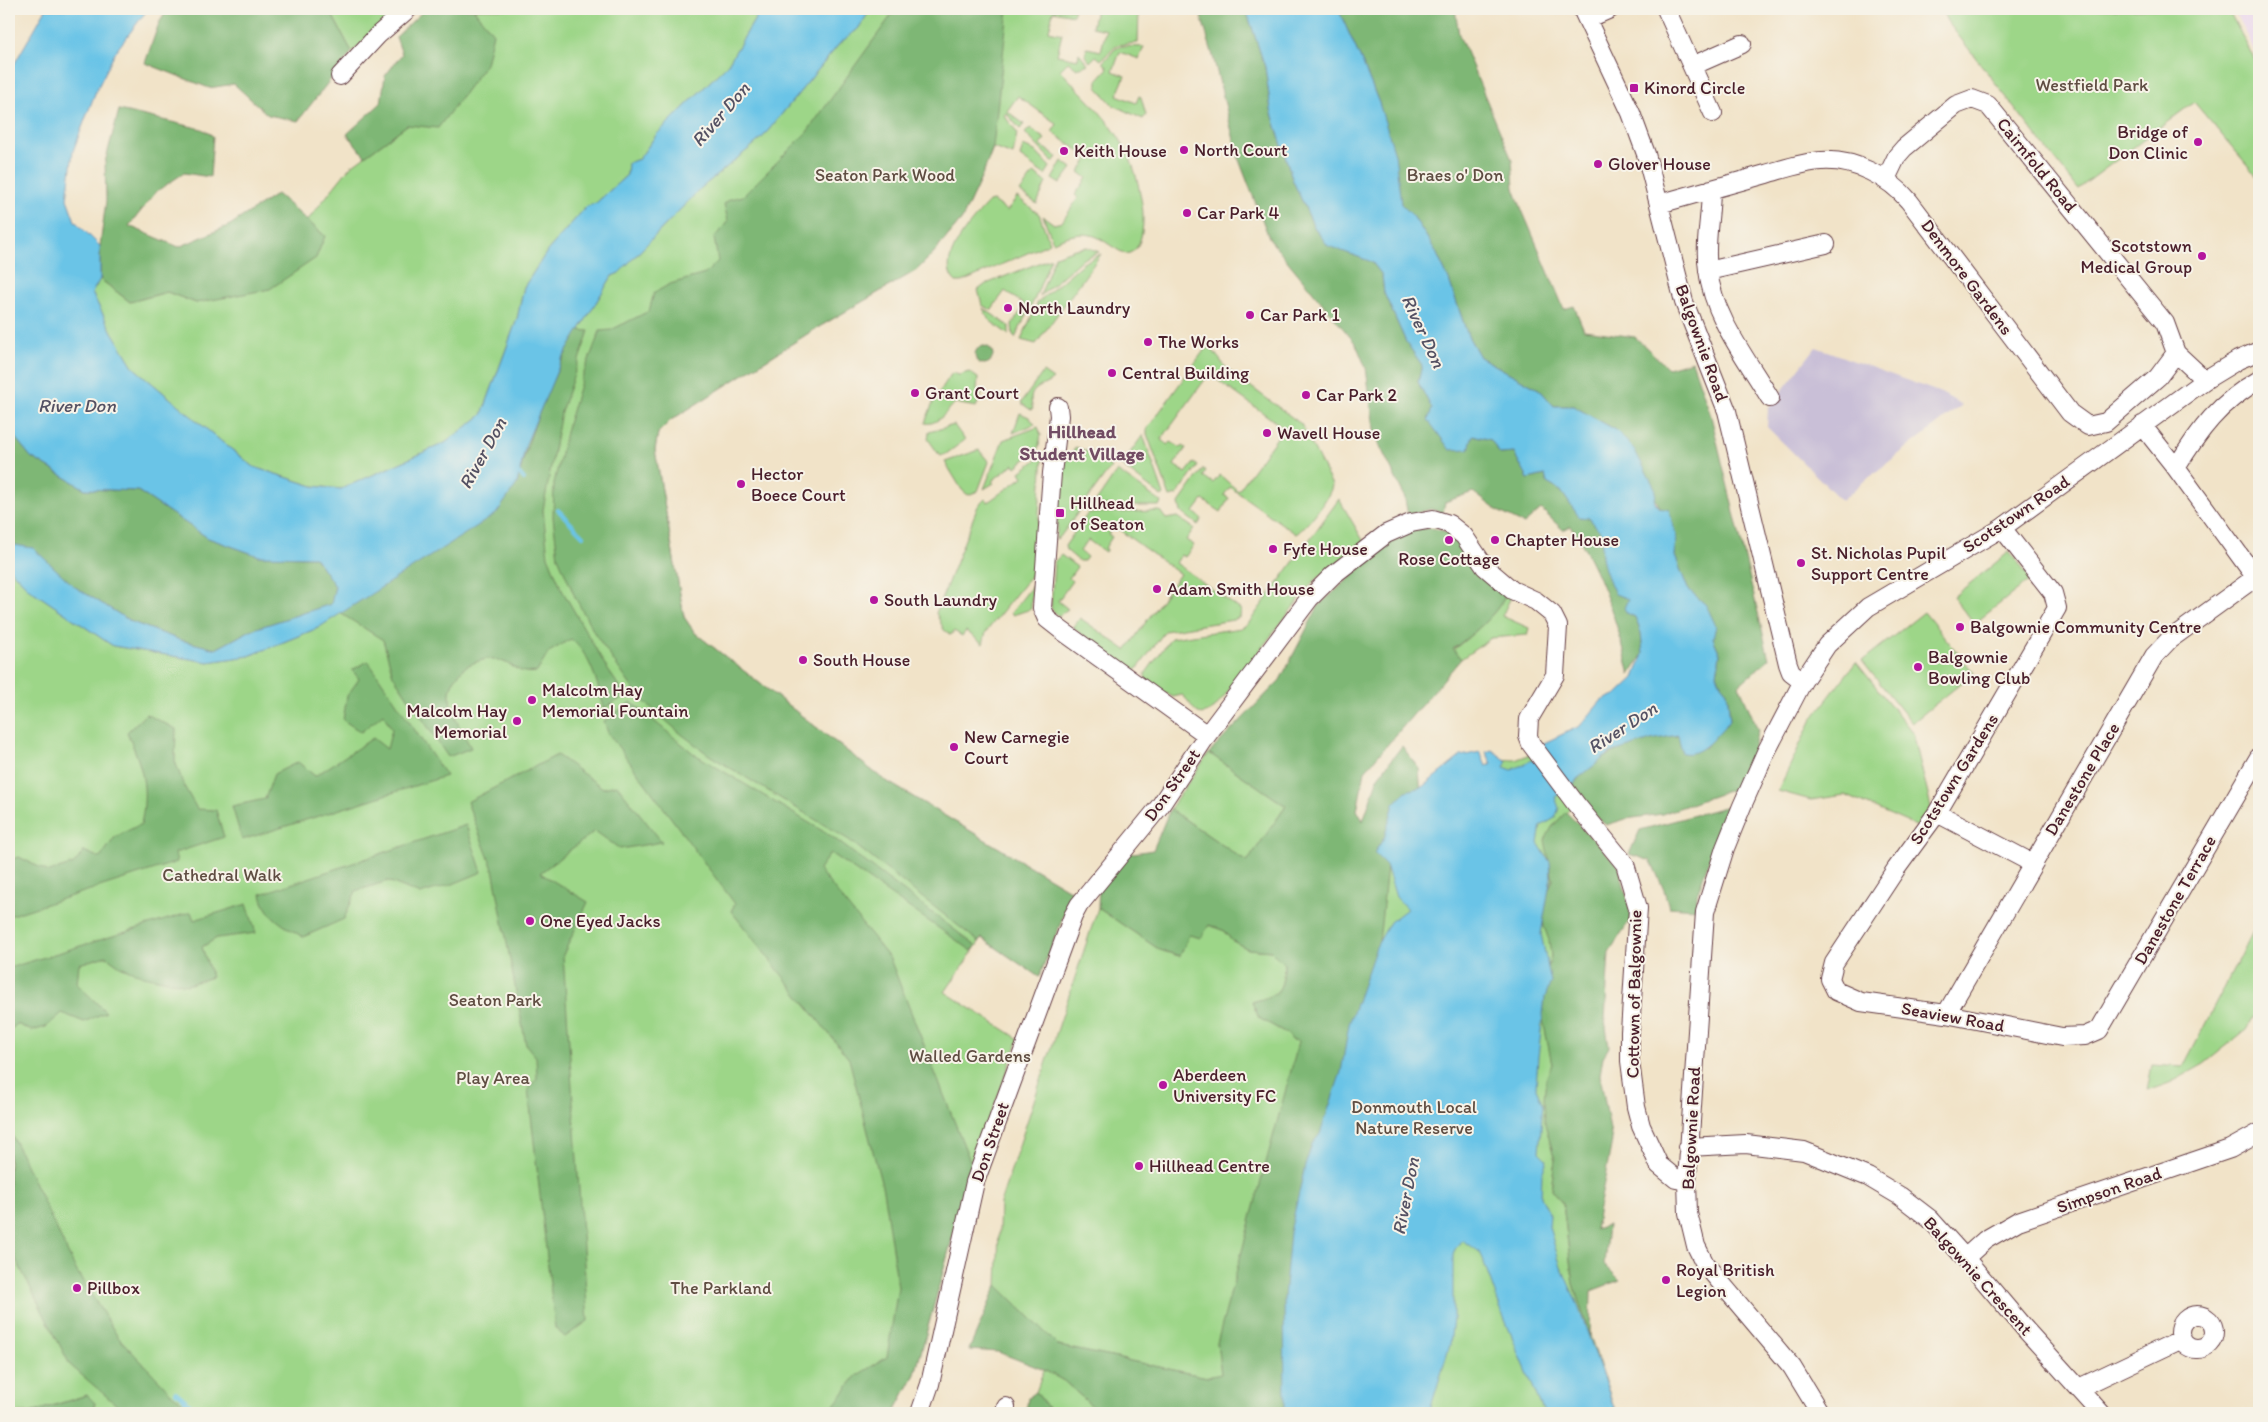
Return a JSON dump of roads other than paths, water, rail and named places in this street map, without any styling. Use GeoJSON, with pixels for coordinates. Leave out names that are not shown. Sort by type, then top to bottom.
{"type":"FeatureCollection","features":[{"type":"Feature","properties":{"kind":"street"},"geometry":{"type":"LineString","coordinates":[[340,76],[378,35],[408,9]]}},
{"type":"Feature","properties":{"kind":"street"},"geometry":{"type":"LineString","coordinates":[[1585,14],[1610,9]]}},
{"type":"Feature","properties":{"kind":"street"},"geometry":{"type":"LineString","coordinates":[[1666,9],[1713,113]]}},
{"type":"Feature","properties":{"kind":"street","name":"Balgownie Road"},"geometry":{"type":"LineString","coordinates":[[1585,14],[1631,113],[1646,154],[1684,302],[1727,411],[1788,664],[1792,672],[1802,681]]}},
{"type":"Feature","properties":{"kind":"street"},"geometry":{"type":"LineString","coordinates":[[1692,66],[1742,44]]}},
{"type":"Feature","properties":{"kind":"street","name":"Cairnfold Road"},"geometry":{"type":"LineString","coordinates":[[1886,179],[1897,156],[1904,148],[1956,106],[1972,100],[1988,105],[2165,323],[2176,353],[2205,380]]}},
{"type":"Feature","properties":{"kind":"street","name":"Denmore Gardens"},"geometry":{"type":"LineString","coordinates":[[1659,204],[1822,161],[1850,164],[1886,179],[1909,200],[2070,413],[2088,426],[2106,422],[2158,377],[2176,353]]}},
{"type":"Feature","properties":{"kind":"street"},"geometry":{"type":"LineString","coordinates":[[1711,189],[1711,206],[1706,236],[1708,271],[1722,317],[1770,398]]}},
{"type":"Feature","properties":{"kind":"street"},"geometry":{"type":"LineString","coordinates":[[1708,271],[1826,244]]}},
{"type":"Feature","properties":{"kind":"street","name":"Scotstown Road"},"geometry":{"type":"LineString","coordinates":[[1742,806],[1766,752],[1802,681],[1827,645],[1868,607],[2002,528],[2205,380],[2238,360],[2259,351]]}},
{"type":"Feature","properties":{"kind":"street"},"geometry":{"type":"LineString","coordinates":[[2176,468],[2203,426],[2224,404],[2259,380]]}},
{"type":"Feature","properties":{"kind":"street"},"geometry":{"type":"LineString","coordinates":[[1058,407],[1059,416],[1052,473],[1043,591],[1044,613],[1047,619],[1060,630],[1207,735]]}},
{"type":"Feature","properties":{"kind":"street"},"geometry":{"type":"LineString","coordinates":[[2142,425],[2176,468],[2257,579]]}},
{"type":"Feature","properties":{"kind":"street","name":"Don Street"},"geometry":{"type":"LineString","coordinates":[[920,1413],[930,1384],[975,1182],[1072,916],[1086,894],[1160,806],[1207,735],[1277,639],[1320,586],[1386,534],[1411,523],[1433,519],[1449,524],[1464,536],[1485,567],[1512,590],[1536,601],[1552,614],[1558,626],[1555,675],[1529,719],[1528,736],[1536,751],[1576,804]]}},
{"type":"Feature","properties":{"kind":"street","name":"Scotstown Gardens"},"geometry":{"type":"LineString","coordinates":[[1830,979],[1834,963],[1896,869],[1937,813],[2057,608],[2053,593],[2002,528]]}},
{"type":"Feature","properties":{"kind":"street","name":"Danestone Place"},"geometry":{"type":"LineString","coordinates":[[1946,1014],[2154,656],[2168,640],[2257,579]]}},
{"type":"Feature","properties":{"kind":"street","name":"Danestone Terrace"},"geometry":{"type":"LineString","coordinates":[[2085,1036],[2099,1030],[2259,757]]}},
{"type":"Feature","properties":{"kind":"street","name":"Cottown of Balgownie"},"geometry":{"type":"LineString","coordinates":[[1576,804],[1625,864],[1638,908],[1630,1032],[1630,1061],[1636,1107],[1640,1126],[1659,1165],[1676,1179],[1687,1181]]}},
{"type":"Feature","properties":{"kind":"street","name":"Balgownie Road"},"geometry":{"type":"LineString","coordinates":[[1742,806],[1725,848],[1705,912],[1688,1147],[1688,1213],[1696,1246],[1706,1264],[1792,1367],[1820,1413]]}},
{"type":"Feature","properties":{"kind":"street"},"geometry":{"type":"LineString","coordinates":[[1937,813],[2032,863]]}},
{"type":"Feature","properties":{"kind":"street","name":"Seaview Road"},"geometry":{"type":"LineString","coordinates":[[1830,979],[1836,991],[1861,1002],[1946,1014],[2062,1036],[2085,1036]]}},
{"type":"Feature","properties":{"kind":"street","name":"Simpson Road"},"geometry":{"type":"LineString","coordinates":[[1966,1258],[1985,1240],[2018,1221],[2230,1149],[2259,1133]]}},
{"type":"Feature","properties":{"kind":"street","name":"Balgownie Crescent"},"geometry":{"type":"LineString","coordinates":[[1688,1147],[1746,1144],[1804,1151],[1868,1177],[1900,1196],[1930,1219],[1966,1258],[2025,1329],[2102,1413]]}},
{"type":"Feature","properties":{"kind":"street"},"geometry":{"type":"LineString","coordinates":[[2078,1388],[2182,1339]]}},
{"type":"Feature","properties":{"kind":"water","name":"River Don"},"geometry":{"type":"Polygon","coordinates":[[[46,9],[148,9],[116,51],[96,91],[73,151],[67,199],[75,221],[100,246],[100,279],[92,293],[112,332],[134,368],[254,467],[313,486],[341,489],[445,443],[482,415],[517,319],[524,287],[548,250],[586,207],[596,203],[627,175],[628,163],[639,159],[657,134],[728,64],[761,9],[871,9],[858,29],[840,43],[762,138],[701,188],[619,273],[612,276],[562,359],[526,444],[517,484],[496,514],[318,628],[249,656],[208,662],[113,646],[29,589],[9,568],[9,544],[33,548],[75,587],[132,622],[180,640],[216,649],[251,630],[331,604],[335,586],[315,557],[259,556],[208,538],[138,491],[85,489],[31,457],[9,430],[9,73],[46,9]]]}},
{"type":"Feature","properties":{"kind":"water","name":"Donmouth Local Nature Reserve"},"geometry":{"type":"Polygon","coordinates":[[[1246,9],[1338,9],[1379,103],[1395,154],[1401,204],[1413,216],[1435,250],[1449,280],[1468,336],[1480,357],[1540,390],[1554,406],[1573,406],[1616,430],[1634,449],[1656,490],[1655,502],[1660,508],[1669,510],[1676,535],[1675,556],[1688,589],[1706,605],[1716,626],[1713,638],[1720,654],[1717,674],[1721,684],[1727,691],[1730,721],[1709,743],[1697,752],[1682,753],[1678,735],[1651,740],[1610,753],[1577,779],[1573,786],[1555,797],[1559,808],[1555,818],[1541,826],[1538,843],[1550,862],[1551,877],[1541,934],[1551,982],[1545,997],[1536,1088],[1543,1105],[1539,1152],[1547,1160],[1542,1174],[1541,1197],[1550,1215],[1549,1227],[1560,1264],[1577,1303],[1616,1413],[1544,1413],[1500,1308],[1481,1254],[1462,1240],[1456,1247],[1453,1255],[1453,1318],[1450,1345],[1429,1413],[1285,1413],[1284,1298],[1290,1232],[1305,1166],[1312,1144],[1320,1134],[1341,1072],[1349,1024],[1376,947],[1390,922],[1407,909],[1396,897],[1386,865],[1374,853],[1384,838],[1394,804],[1406,791],[1422,787],[1461,756],[1480,752],[1486,766],[1492,764],[1486,752],[1492,750],[1507,761],[1504,767],[1512,770],[1536,758],[1544,743],[1580,726],[1601,701],[1617,694],[1634,678],[1643,654],[1641,633],[1635,617],[1627,613],[1624,608],[1628,599],[1615,594],[1606,573],[1602,559],[1604,536],[1589,518],[1579,517],[1561,491],[1547,483],[1545,475],[1528,479],[1514,453],[1500,454],[1491,440],[1473,435],[1469,449],[1450,450],[1428,420],[1432,409],[1418,382],[1422,365],[1406,342],[1384,293],[1382,275],[1372,262],[1328,246],[1314,227],[1293,181],[1271,110],[1265,67],[1246,9]]]}},
{"type":"Feature","properties":{"kind":"waterway"},"geometry":{"type":"LineString","coordinates":[[519,473],[524,479]]}},
{"type":"Feature","properties":{"kind":"waterway"},"geometry":{"type":"LineString","coordinates":[[558,510],[583,536]]}},
{"type":"Feature","properties":{"kind":"waterway"},"geometry":{"type":"LineString","coordinates":[[176,1392],[200,1413]]}},
{"type":"Feature","properties":{"kind":"place","name":"Kinord Circle"},"geometry":{"type":"Point","coordinates":[1634,88]}},
{"type":"Feature","properties":{"kind":"place","name":"Bridge of Don Clinic"},"geometry":{"type":"Point","coordinates":[2198,142]}},
{"type":"Feature","properties":{"kind":"place","name":"North Court"},"geometry":{"type":"Point","coordinates":[1184,150]}},
{"type":"Feature","properties":{"kind":"place","name":"Keith House"},"geometry":{"type":"Point","coordinates":[1064,151]}},
{"type":"Feature","properties":{"kind":"place","name":"Glover House"},"geometry":{"type":"Point","coordinates":[1598,164]}},
{"type":"Feature","properties":{"kind":"place","name":"Car Park 4"},"geometry":{"type":"Point","coordinates":[1187,213]}},
{"type":"Feature","properties":{"kind":"place","name":"Scotstown Medical Group"},"geometry":{"type":"Point","coordinates":[2202,256]}},
{"type":"Feature","properties":{"kind":"place","name":"North Laundry"},"geometry":{"type":"Point","coordinates":[1008,308]}},
{"type":"Feature","properties":{"kind":"place","name":"Car Park 1"},"geometry":{"type":"Point","coordinates":[1250,315]}},
{"type":"Feature","properties":{"kind":"place","name":"The Works"},"geometry":{"type":"Point","coordinates":[1148,342]}},
{"type":"Feature","properties":{"kind":"place","name":"Central Building"},"geometry":{"type":"Point","coordinates":[1112,373]}},
{"type":"Feature","properties":{"kind":"place","name":"Grant Court"},"geometry":{"type":"Point","coordinates":[915,393]}},
{"type":"Feature","properties":{"kind":"place","name":"Car Park 2"},"geometry":{"type":"Point","coordinates":[1306,395]}},
{"type":"Feature","properties":{"kind":"place","name":"Wavell House"},"geometry":{"type":"Point","coordinates":[1267,433]}},
{"type":"Feature","properties":{"kind":"place","name":"Hector Boece Court"},"geometry":{"type":"Point","coordinates":[741,484]}},
{"type":"Feature","properties":{"kind":"place","name":"Hillhead of Seaton"},"geometry":{"type":"Point","coordinates":[1060,513]}},
{"type":"Feature","properties":{"kind":"place","name":"Rose Cottage"},"geometry":{"type":"Point","coordinates":[1449,540]}},
{"type":"Feature","properties":{"kind":"place","name":"Chapter House"},"geometry":{"type":"Point","coordinates":[1495,540]}},
{"type":"Feature","properties":{"kind":"place","name":"Fyfe House"},"geometry":{"type":"Point","coordinates":[1273,549]}},
{"type":"Feature","properties":{"kind":"place","name":"St. Nicholas Pupil Support Centre"},"geometry":{"type":"Point","coordinates":[1801,563]}},
{"type":"Feature","properties":{"kind":"place","name":"Adam Smith House"},"geometry":{"type":"Point","coordinates":[1157,589]}},
{"type":"Feature","properties":{"kind":"place","name":"South Laundry"},"geometry":{"type":"Point","coordinates":[874,600]}},
{"type":"Feature","properties":{"kind":"place","name":"Balgownie Community Centre"},"geometry":{"type":"Point","coordinates":[1960,627]}},
{"type":"Feature","properties":{"kind":"place","name":"South House"},"geometry":{"type":"Point","coordinates":[803,660]}},
{"type":"Feature","properties":{"kind":"place","name":"Balgownie Bowling Club"},"geometry":{"type":"Point","coordinates":[1918,667]}},
{"type":"Feature","properties":{"kind":"place","name":"Malcolm Hay Memorial Fountain"},"geometry":{"type":"Point","coordinates":[532,700]}},
{"type":"Feature","properties":{"kind":"place","name":"Malcolm Hay Memorial"},"geometry":{"type":"Point","coordinates":[517,721]}},
{"type":"Feature","properties":{"kind":"place","name":"New Carnegie Court"},"geometry":{"type":"Point","coordinates":[954,747]}},
{"type":"Feature","properties":{"kind":"place","name":"One Eyed Jacks"},"geometry":{"type":"Point","coordinates":[530,921]}},
{"type":"Feature","properties":{"kind":"place","name":"Aberdeen University FC"},"geometry":{"type":"Point","coordinates":[1163,1085]}},
{"type":"Feature","properties":{"kind":"place","name":"Hillhead Centre"},"geometry":{"type":"Point","coordinates":[1139,1166]}},
{"type":"Feature","properties":{"kind":"place","name":"Royal British Legion"},"geometry":{"type":"Point","coordinates":[1666,1280]}},
{"type":"Feature","properties":{"kind":"place","name":"Pillbox"},"geometry":{"type":"Point","coordinates":[77,1288]}},
{"type":"Feature","properties":{"kind":"district","name":"Hillhead Student Village"},"geometry":{"type":"Point","coordinates":[1082,442]}},
{"type":"Feature","properties":{"kind":"park label","name":"Westfield Park"},"geometry":{"type":"Point","coordinates":[2092,85]}},
{"type":"Feature","properties":{"kind":"park label","name":"Seaton Park Wood"},"geometry":{"type":"Point","coordinates":[885,175]}},
{"type":"Feature","properties":{"kind":"park label","name":"Braes o' Don"},"geometry":{"type":"Point","coordinates":[1455,175]}},
{"type":"Feature","properties":{"kind":"park label","name":"Cathedral Walk"},"geometry":{"type":"Point","coordinates":[222,875]}},
{"type":"Feature","properties":{"kind":"park label","name":"Seaton Park"},"geometry":{"type":"Point","coordinates":[495,1000]}},
{"type":"Feature","properties":{"kind":"park label","name":"Walled Gardens"},"geometry":{"type":"Point","coordinates":[970,1056]}},
{"type":"Feature","properties":{"kind":"park label","name":"Play Area"},"geometry":{"type":"Point","coordinates":[493,1078]}},
{"type":"Feature","properties":{"kind":"park label","name":"The Parkland"},"geometry":{"type":"Point","coordinates":[721,1288]}}]}
